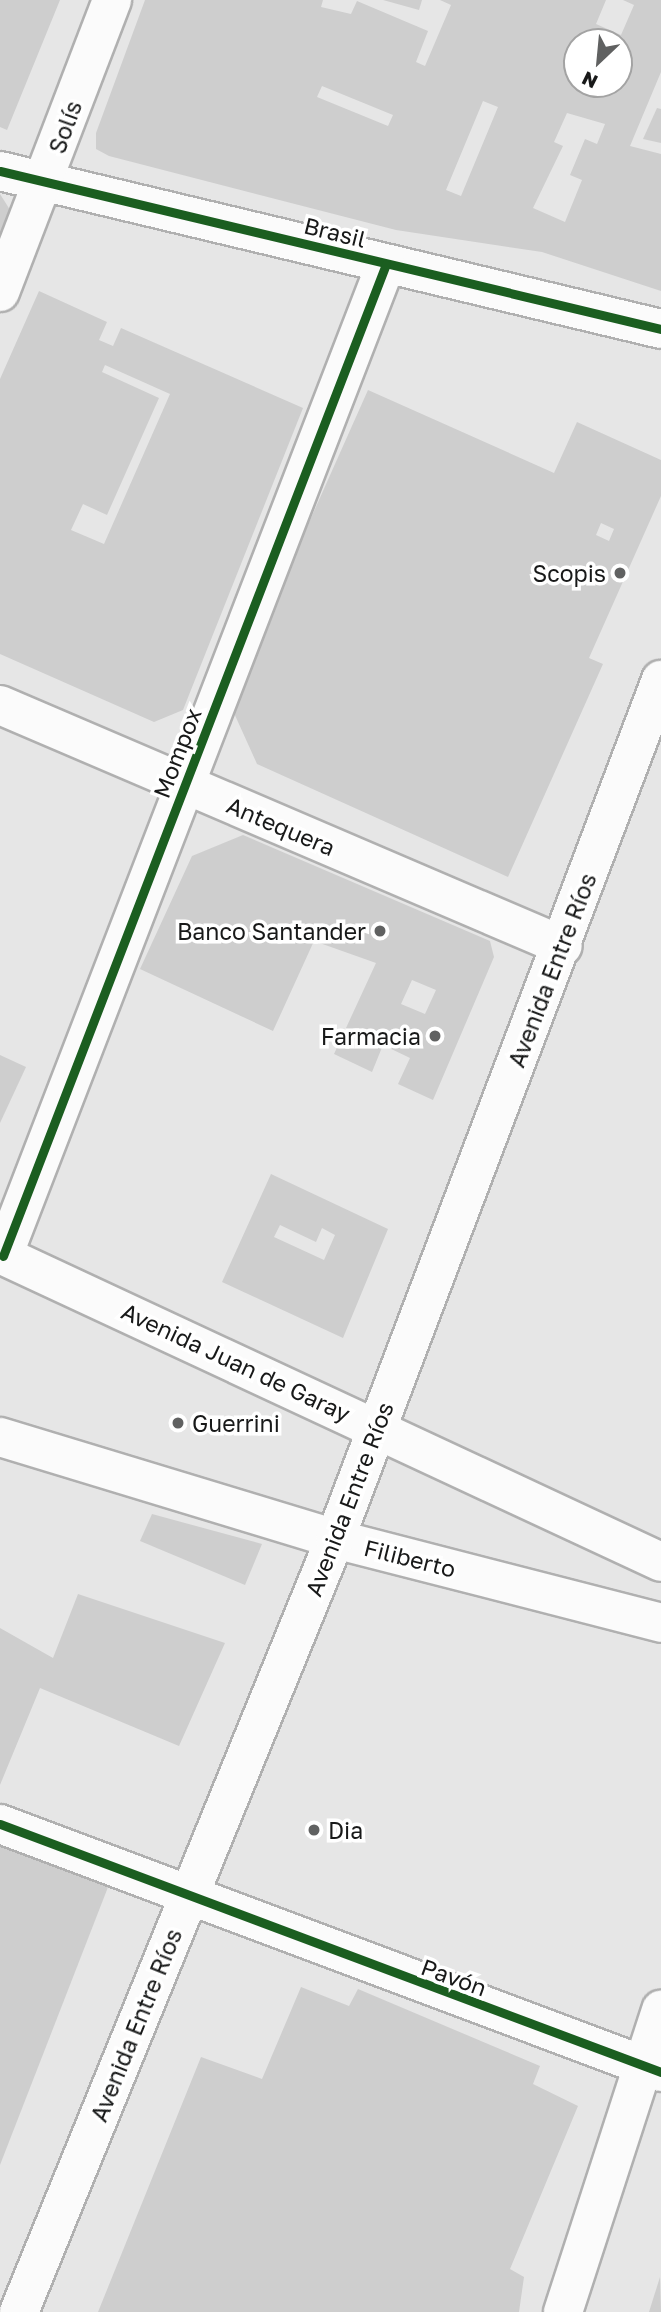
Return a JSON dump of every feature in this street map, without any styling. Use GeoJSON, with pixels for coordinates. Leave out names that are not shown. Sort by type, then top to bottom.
{"type":"FeatureCollection","features":[{"type":"Feature","properties":{"kind":"street","name":"Solís"},"geometry":{"type":"LineString","coordinates":[[0,292],[45,182],[112,0]]}},
{"type":"Feature","properties":{"kind":"street","name":"Brasil"},"geometry":{"type":"LineString","coordinates":[[0,171],[661,329]]}},
{"type":"Feature","properties":{"kind":"street","name":"Mompox"},"geometry":{"type":"LineString","coordinates":[[2,1255],[386,264]]}},
{"type":"Feature","properties":{"kind":"street","name":"Avenida Entre Ríos"},"geometry":{"type":"LineString","coordinates":[[19,2312],[335,1539],[661,680]]}},
{"type":"Feature","properties":{"kind":"street","name":"Antequera"},"geometry":{"type":"LineString","coordinates":[[0,705],[562,946]]}},
{"type":"Feature","properties":{"kind":"street","name":"Avenida Juan de Garay"},"geometry":{"type":"LineString","coordinates":[[2,1255],[378,1427],[661,1562]]}},
{"type":"Feature","properties":{"kind":"street","name":"Filiberto"},"geometry":{"type":"LineString","coordinates":[[0,1437],[335,1539],[661,1623]]}},
{"type":"Feature","properties":{"kind":"street","name":"Pavón"},"geometry":{"type":"LineString","coordinates":[[0,1824],[187,1899],[652,2070]]}},
{"type":"Feature","properties":{"kind":"street"},"geometry":{"type":"LineString","coordinates":[[563,2312],[652,2070],[661,2010]]}},
{"type":"Feature","properties":{"kind":"building"},"geometry":{"type":"Polygon","coordinates":[[[0,0],[60,0],[7,130],[0,127],[0,0]]]}},
{"type":"Feature","properties":{"kind":"building"},"geometry":{"type":"Polygon","coordinates":[[[145,0],[323,0],[321,7],[351,14],[357,1],[428,31],[416,62],[425,66],[451,5],[440,0],[606,0],[596,24],[605,28],[563,28],[563,98],[633,98],[633,28],[624,28],[634,5],[623,0],[661,0],[661,72],[630,146],[661,154],[661,291],[542,252],[396,230],[109,156],[96,149],[96,133],[145,0]],[[322,86],[317,97],[388,126],[393,115],[322,86]],[[483,101],[446,190],[461,196],[498,107],[483,101]],[[567,113],[554,142],[563,146],[533,208],[565,222],[582,180],[570,175],[585,139],[597,144],[605,124],[567,113]]]}},
{"type":"Feature","properties":{"kind":"building"},"geometry":{"type":"Polygon","coordinates":[[[383,0],[422,0],[419,10],[383,0]]]}},
{"type":"Feature","properties":{"kind":"building"},"geometry":{"type":"Polygon","coordinates":[[[657,108],[661,109],[661,143],[643,139],[657,108]]]}},
{"type":"Feature","properties":{"kind":"building"},"geometry":{"type":"Polygon","coordinates":[[[0,194],[12,213],[0,240],[0,194]]]}},
{"type":"Feature","properties":{"kind":"building"},"geometry":{"type":"Polygon","coordinates":[[[39,291],[107,322],[99,340],[113,346],[121,328],[303,408],[183,710],[154,722],[0,654],[0,379],[39,291]],[[105,365],[102,372],[159,398],[107,515],[83,504],[71,530],[104,544],[170,394],[105,365]]]}},
{"type":"Feature","properties":{"kind":"building"},"geometry":{"type":"Polygon","coordinates":[[[368,390],[554,473],[577,422],[661,460],[661,496],[589,658],[603,664],[508,877],[257,764],[229,702],[368,390]],[[601,523],[596,535],[609,541],[614,529],[601,523]]]}},
{"type":"Feature","properties":{"kind":"building"},"geometry":{"type":"Polygon","coordinates":[[[243,835],[490,941],[494,957],[433,1100],[398,1084],[410,1058],[383,1045],[372,1072],[334,1054],[376,963],[314,941],[273,1031],[140,969],[192,856],[243,835]],[[412,980],[401,1004],[425,1014],[436,990],[412,980]]]}},
{"type":"Feature","properties":{"kind":"building"},"geometry":{"type":"Polygon","coordinates":[[[0,1055],[26,1067],[0,1123],[0,1055]]]}},
{"type":"Feature","properties":{"kind":"building"},"geometry":{"type":"Polygon","coordinates":[[[271,1174],[388,1229],[343,1338],[222,1282],[271,1174]],[[280,1225],[274,1237],[324,1260],[335,1235],[322,1228],[316,1242],[280,1225]]]}},
{"type":"Feature","properties":{"kind":"building"},"geometry":{"type":"Polygon","coordinates":[[[152,1514],[262,1544],[245,1585],[140,1541],[152,1514]]]}},
{"type":"Feature","properties":{"kind":"building"},"geometry":{"type":"Polygon","coordinates":[[[78,1594],[225,1643],[179,1746],[40,1688],[0,1785],[0,1628],[53,1658],[78,1594]]]}},
{"type":"Feature","properties":{"kind":"building"},"geometry":{"type":"Polygon","coordinates":[[[0,1839],[110,1882],[0,2165],[0,1839]]]}},
{"type":"Feature","properties":{"kind":"building"},"geometry":{"type":"Polygon","coordinates":[[[301,1987],[349,2006],[358,1989],[540,2066],[533,2084],[578,2106],[510,2269],[524,2277],[519,2312],[98,2312],[201,2057],[262,2079],[301,1987]]]}},
{"type":"Feature","properties":{"kind":"building"},"geometry":{"type":"Polygon","coordinates":[[[660,2277],[661,2312],[649,2312],[660,2277]]]}},
{"type":"Feature","properties":{"kind":"cycle path"},"geometry":{"type":"LineString","coordinates":[[0,171],[661,329]]}},
{"type":"Feature","properties":{"kind":"cycle path"},"geometry":{"type":"LineString","coordinates":[[3,1256],[386,264]]}},
{"type":"Feature","properties":{"kind":"cycle path"},"geometry":{"type":"LineString","coordinates":[[0,1824],[661,2072]]}},
{"type":"Feature","properties":{"kind":"place","name":"Scopis"},"geometry":{"type":"Point","coordinates":[620,573]}},
{"type":"Feature","properties":{"kind":"place","name":"Banco Santander"},"geometry":{"type":"Point","coordinates":[380,931]}},
{"type":"Feature","properties":{"kind":"place","name":"Farmacia"},"geometry":{"type":"Point","coordinates":[435,1036]}},
{"type":"Feature","properties":{"kind":"place","name":"Guerrini"},"geometry":{"type":"Point","coordinates":[178,1423]}},
{"type":"Feature","properties":{"kind":"place","name":"Dia"},"geometry":{"type":"Point","coordinates":[314,1830]}}]}
